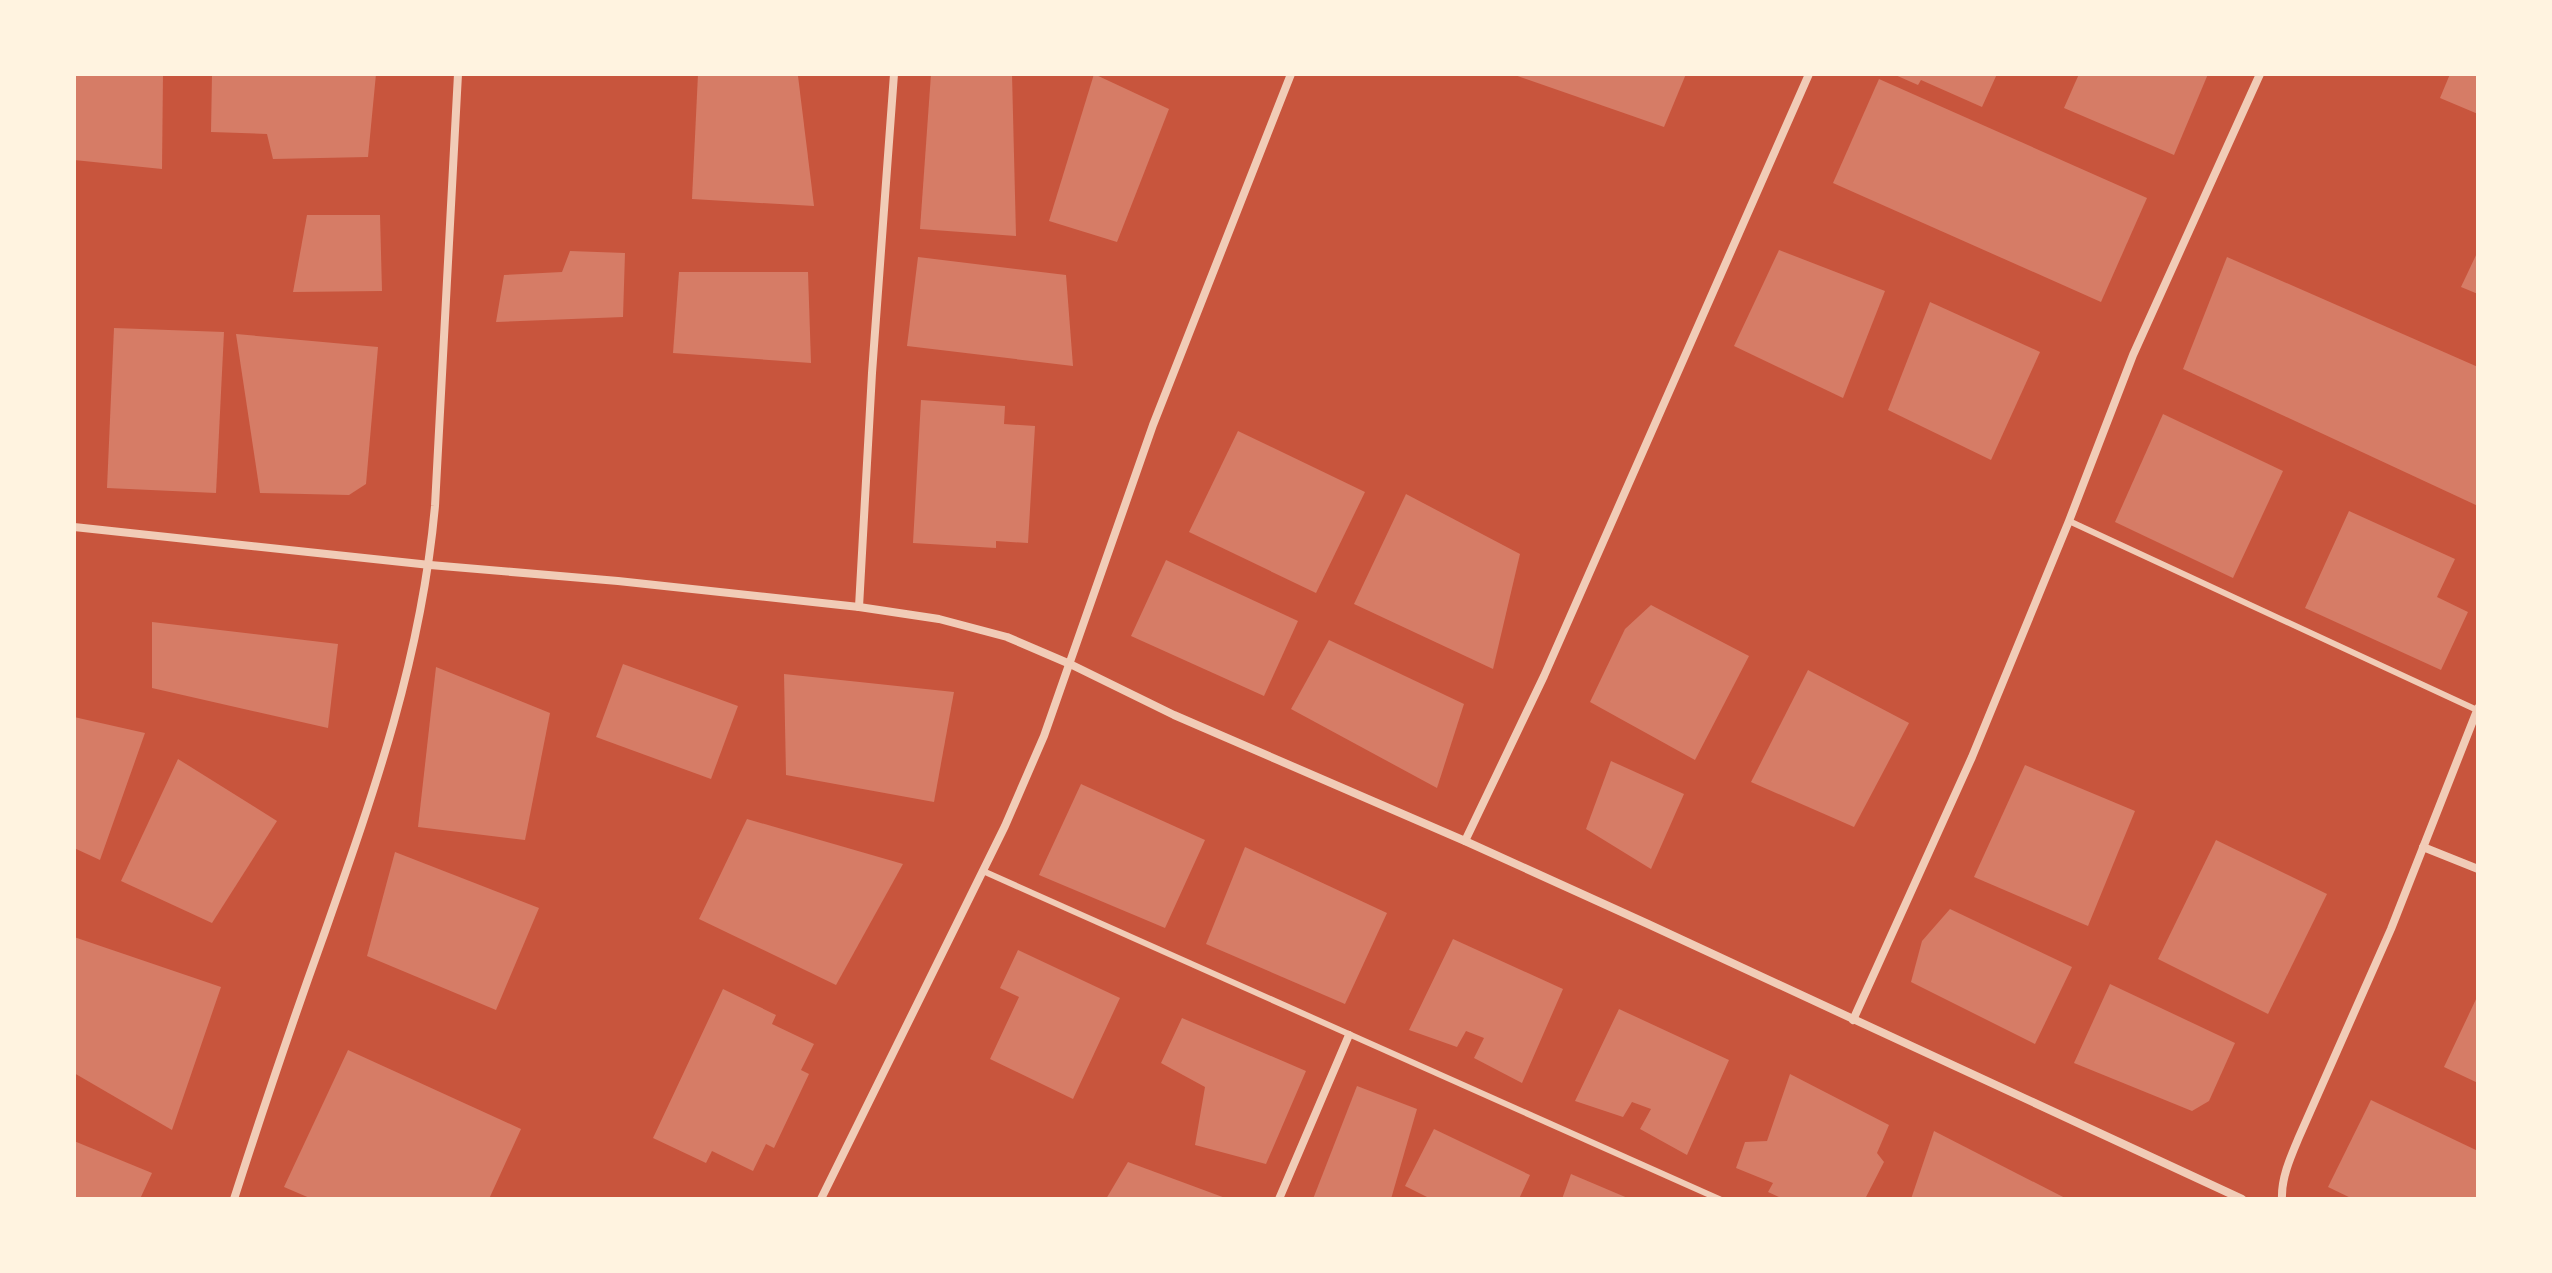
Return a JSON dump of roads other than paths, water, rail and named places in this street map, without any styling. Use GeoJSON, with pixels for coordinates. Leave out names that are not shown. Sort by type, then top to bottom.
{"type":"FeatureCollection","features":[{"type":"Feature","properties":{"kind":"street"},"geometry":{"type":"LineString","coordinates":[[234,1199],[274,1075],[366,819],[412,659],[430,565],[435,506],[458,74]]}},
{"type":"Feature","properties":{"kind":"street"},"geometry":{"type":"LineString","coordinates":[[859,607],[894,74]]}},
{"type":"Feature","properties":{"kind":"street"},"geometry":{"type":"LineString","coordinates":[[821,1199],[983,871],[1044,736],[1153,425],[1291,74]]}},
{"type":"Feature","properties":{"kind":"street"},"geometry":{"type":"LineString","coordinates":[[1465,841],[1544,676],[1809,74]]}},
{"type":"Feature","properties":{"kind":"street"},"geometry":{"type":"LineString","coordinates":[[1853,1020],[1966,770],[2069,521],[2133,355],[2260,74]]}},
{"type":"Feature","properties":{"kind":"street"},"geometry":{"type":"LineString","coordinates":[[74,527],[859,607],[939,619],[1007,637],[1174,715],[1465,841],[2242,1199]]}},
{"type":"Feature","properties":{"kind":"street"},"geometry":{"type":"LineString","coordinates":[[2282,1199],[2285,1177],[2299,1137],[2365,990],[2477,709]]}},
{"type":"Feature","properties":{"kind":"street"},"geometry":{"type":"LineString","coordinates":[[2423,847],[2478,869]]}},
{"type":"Feature","properties":{"kind":"street"},"geometry":{"type":"LineString","coordinates":[[1279,1199],[1349,1035]]}},
{"type":"Feature","properties":{"kind":"lane"},"geometry":{"type":"LineString","coordinates":[[2069,521],[2477,709]]}},
{"type":"Feature","properties":{"kind":"lane"},"geometry":{"type":"LineString","coordinates":[[983,871],[1719,1199]]}}]}
